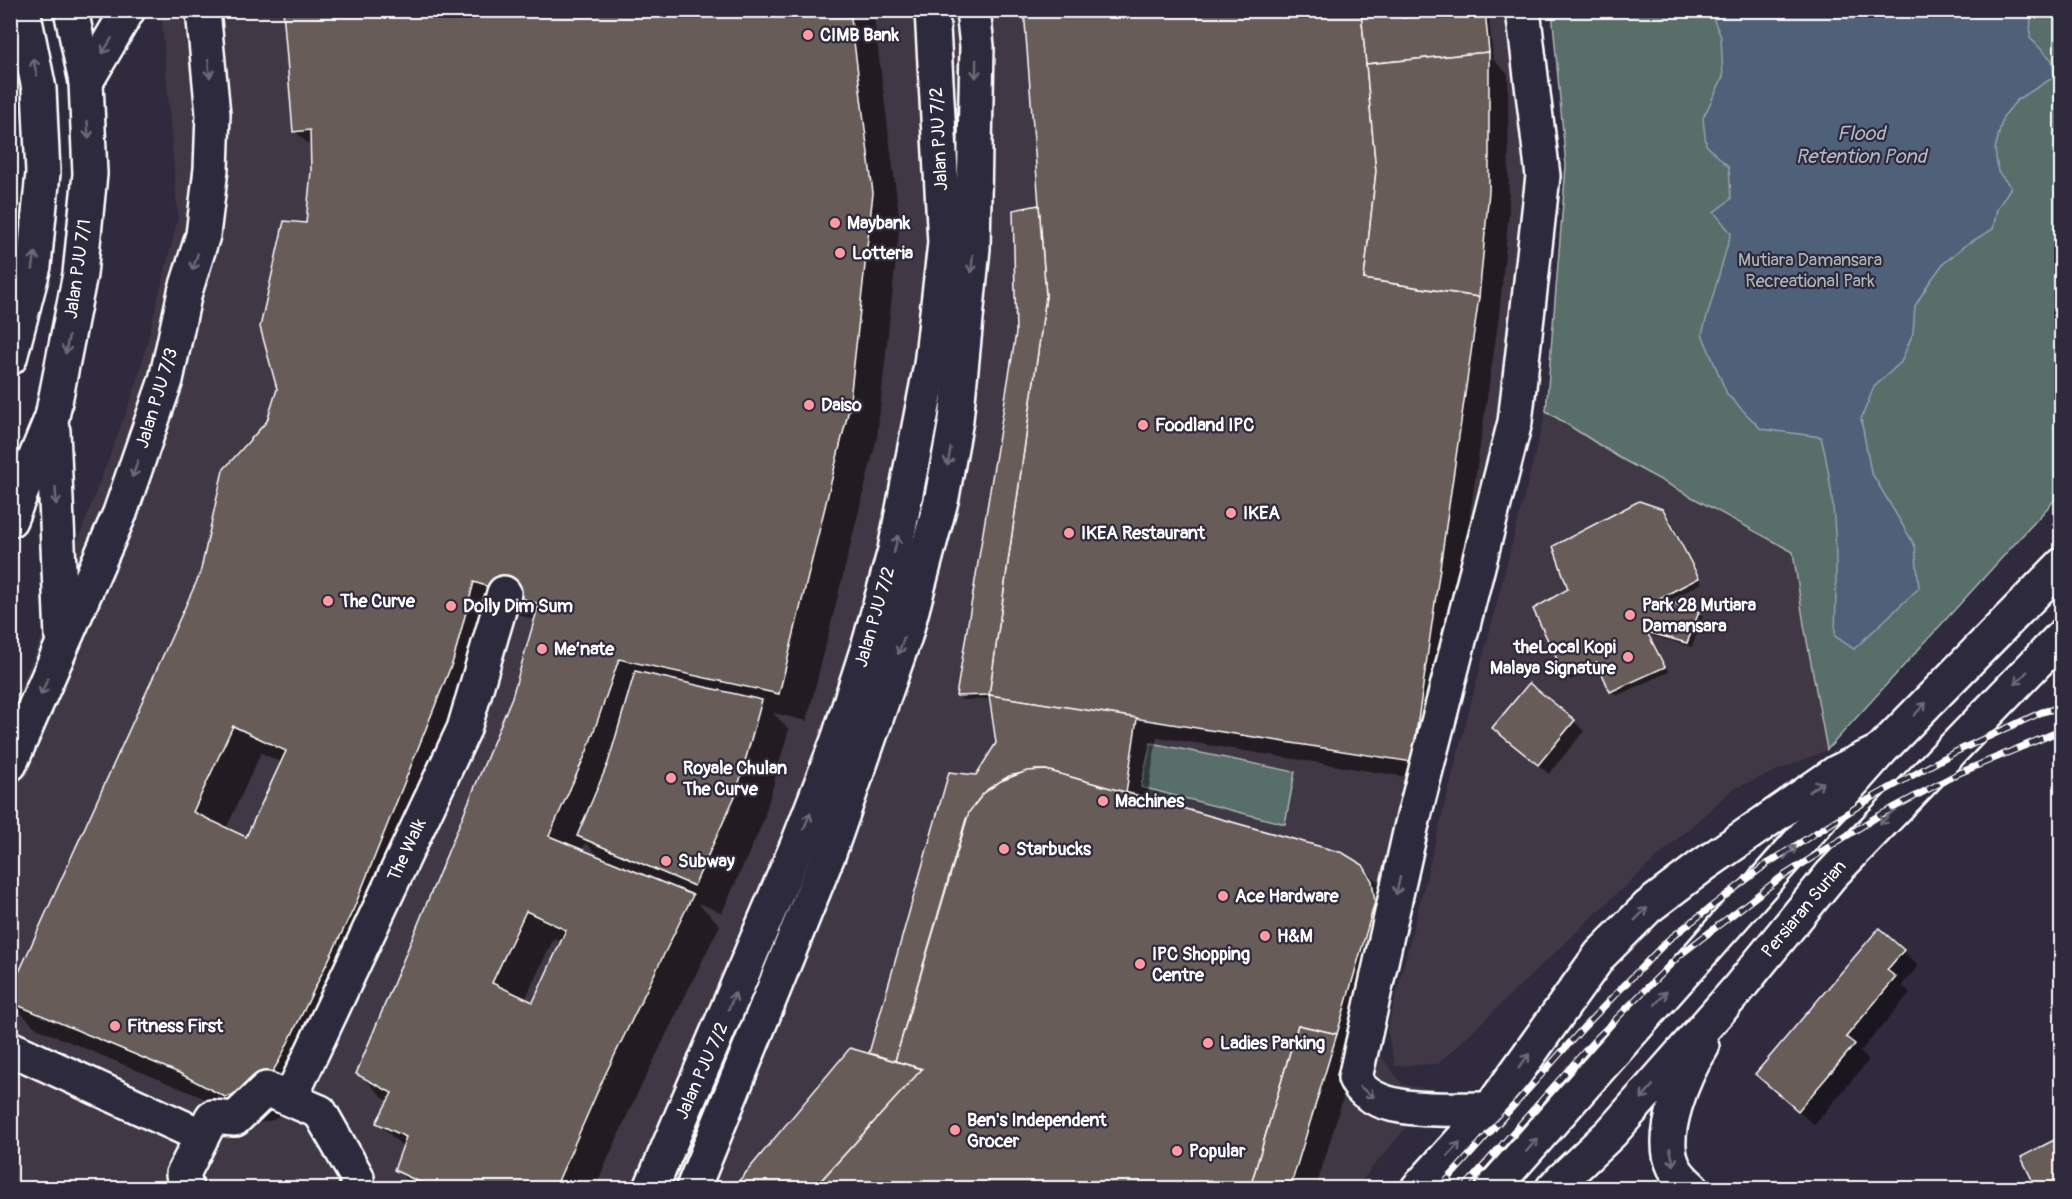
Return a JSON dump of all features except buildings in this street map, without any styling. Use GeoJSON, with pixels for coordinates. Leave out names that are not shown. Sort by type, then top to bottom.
{"type":"FeatureCollection","features":[{"type":"Feature","properties":{"kind":"street"},"geometry":{"type":"LineString","coordinates":[[10,358],[34,266],[44,173],[39,89],[23,10]]}},
{"type":"Feature","properties":{"kind":"street","name":"Jalan PJU 7/1"},"geometry":{"type":"LineString","coordinates":[[10,520],[52,417],[80,274],[90,174],[86,82],[71,10]]}},
{"type":"Feature","properties":{"kind":"street"},"geometry":{"type":"LineString","coordinates":[[86,82],[129,10]]}},
{"type":"Feature","properties":{"kind":"street","name":"Jalan PJU 7/3"},"geometry":{"type":"LineString","coordinates":[[14,752],[120,513],[166,380],[185,292],[203,235],[211,169],[213,114],[203,10]]}},
{"type":"Feature","properties":{"kind":"street","name":"Jalan PJU 7/2"},"geometry":{"type":"LineString","coordinates":[[651,1188],[732,1002],[830,760],[870,641],[895,550],[931,365],[945,243],[932,10]]}},
{"type":"Feature","properties":{"kind":"street","name":"Jalan PJU 7/2"},"geometry":{"type":"LineString","coordinates":[[693,1188],[829,853],[905,636],[942,497],[956,420],[973,249],[977,46],[973,10]]}},
{"type":"Feature","properties":{"kind":"street"},"geometry":{"type":"LineString","coordinates":[[1490,1109],[1404,1108],[1381,1101],[1366,1093],[1355,1078],[1411,828],[1515,422],[1543,176],[1523,10]]}},
{"type":"Feature","properties":{"kind":"street"},"geometry":{"type":"LineString","coordinates":[[52,417],[63,643]]}},
{"type":"Feature","properties":{"kind":"street"},"geometry":{"type":"LineString","coordinates":[[1493,1188],[1880,751],[2061,565]]}},
{"type":"Feature","properties":{"kind":"street","name":"The Walk"},"geometry":{"type":"LineString","coordinates":[[290,1099],[464,729],[504,593]]}},
{"type":"Feature","properties":{"kind":"street","name":"Persiaran Surian"},"geometry":{"type":"LineString","coordinates":[[1553,1188],[1611,1133],[1738,989],[1831,875],[2061,636]]}},
{"type":"Feature","properties":{"kind":"street"},"geometry":{"type":"LineString","coordinates":[[1419,1188],[1490,1109],[1600,956],[1648,907],[1837,772],[1880,751]]}},
{"type":"Feature","properties":{"kind":"street"},"geometry":{"type":"LineString","coordinates":[[1692,1188],[1684,1182],[1673,1166],[1669,1148],[1671,1125],[1680,1091],[1692,1064],[1738,989]]}},
{"type":"Feature","properties":{"kind":"street"},"geometry":{"type":"LineString","coordinates":[[10,1048],[202,1136]]}},
{"type":"Feature","properties":{"kind":"street"},"geometry":{"type":"LineString","coordinates":[[186,1188],[183,1174],[212,1117],[235,1119],[266,1089],[320,1112],[357,1177],[357,1188]]}},
{"type":"Feature","properties":{"kind":"street"},"geometry":{"type":"LineString","coordinates":[[1567,1188],[1611,1133]]}},
{"type":"Feature","properties":{"kind":"shaded area"},"geometry":{"type":"Polygon","coordinates":[[[161,11],[1540,11],[1556,164],[1538,401],[1375,1028],[1381,1056],[1403,1085],[1438,1090],[1355,1188],[11,1188],[11,706],[36,652],[137,383],[178,218],[161,11]]]}},
{"type":"Feature","properties":{"kind":"shaded area"},"geometry":{"type":"Polygon","coordinates":[[[1546,411],[1620,458],[1793,552],[1827,750],[1733,789],[1612,898],[1438,1064],[1395,1066],[1387,1030],[1546,411]]]}},
{"type":"Feature","properties":{"kind":"green space","name":"Mutiara Damansara Recreational Park"},"geometry":{"type":"Polygon","coordinates":[[[1552,11],[2061,11],[2061,493],[1827,750],[1793,552],[1620,458],[1546,411],[1566,166],[1552,11]]]}},
{"type":"Feature","properties":{"kind":"green space"},"geometry":{"type":"Polygon","coordinates":[[[1151,743],[1295,772],[1285,824],[1141,787],[1151,743]]]}},
{"type":"Feature","properties":{"kind":"water","name":"Flood Retention Pond"},"geometry":{"type":"Polygon","coordinates":[[[1710,11],[2031,11],[2030,38],[2052,60],[2054,77],[2017,100],[2003,117],[1995,149],[1998,172],[2011,187],[1997,209],[1993,229],[1964,246],[1942,265],[1929,283],[1915,306],[1913,333],[1901,362],[1874,387],[1861,419],[1871,472],[1915,546],[1919,588],[1854,649],[1835,636],[1836,561],[1833,511],[1827,462],[1821,437],[1761,429],[1727,394],[1702,334],[1731,233],[1714,212],[1731,199],[1729,167],[1706,145],[1703,118],[1723,77],[1721,37],[1710,11]]]}},
{"type":"Feature","properties":{"kind":"railway"},"geometry":{"type":"LineString","coordinates":[[1440,1188],[1583,1028],[1668,940],[1768,863],[1868,800],[1953,753],[2042,712],[2062,707]]}},
{"type":"Feature","properties":{"kind":"railway"},"geometry":{"type":"LineString","coordinates":[[1464,1188],[1593,1042],[1680,955],[1780,878],[1878,816],[1957,774],[2062,730]]}},
{"type":"Feature","properties":{"kind":"place","name":"CIMB Bank"},"geometry":{"type":"Point","coordinates":[808,35]}},
{"type":"Feature","properties":{"kind":"place","name":"Maybank"},"geometry":{"type":"Point","coordinates":[835,223]}},
{"type":"Feature","properties":{"kind":"place","name":"Lotteria"},"geometry":{"type":"Point","coordinates":[840,253]}},
{"type":"Feature","properties":{"kind":"place","name":"Daiso"},"geometry":{"type":"Point","coordinates":[809,405]}},
{"type":"Feature","properties":{"kind":"place","name":"Foodland IPC"},"geometry":{"type":"Point","coordinates":[1143,425]}},
{"type":"Feature","properties":{"kind":"place","name":"IKEA"},"geometry":{"type":"Point","coordinates":[1231,513]}},
{"type":"Feature","properties":{"kind":"place","name":"IKEA Restaurant"},"geometry":{"type":"Point","coordinates":[1069,533]}},
{"type":"Feature","properties":{"kind":"place","name":"The Curve"},"geometry":{"type":"Point","coordinates":[328,601]}},
{"type":"Feature","properties":{"kind":"place","name":"Dolly Dim Sum"},"geometry":{"type":"Point","coordinates":[451,606]}},
{"type":"Feature","properties":{"kind":"place","name":"Park 28 Mutiara Damansara"},"geometry":{"type":"Point","coordinates":[1630,615]}},
{"type":"Feature","properties":{"kind":"place","name":"Me’nate"},"geometry":{"type":"Point","coordinates":[542,649]}},
{"type":"Feature","properties":{"kind":"place","name":"theLocal Kopi Malaya Signature"},"geometry":{"type":"Point","coordinates":[1628,657]}},
{"type":"Feature","properties":{"kind":"place","name":"Royale Chulan The Curve"},"geometry":{"type":"Point","coordinates":[671,778]}},
{"type":"Feature","properties":{"kind":"place","name":"Machines"},"geometry":{"type":"Point","coordinates":[1103,801]}},
{"type":"Feature","properties":{"kind":"place","name":"Starbucks"},"geometry":{"type":"Point","coordinates":[1004,849]}},
{"type":"Feature","properties":{"kind":"place","name":"Subway"},"geometry":{"type":"Point","coordinates":[666,861]}},
{"type":"Feature","properties":{"kind":"place","name":"Ace Hardware"},"geometry":{"type":"Point","coordinates":[1223,896]}},
{"type":"Feature","properties":{"kind":"place","name":"H&M"},"geometry":{"type":"Point","coordinates":[1265,936]}},
{"type":"Feature","properties":{"kind":"place","name":"IPC Shopping Centre"},"geometry":{"type":"Point","coordinates":[1140,964]}},
{"type":"Feature","properties":{"kind":"place","name":"Fitness First"},"geometry":{"type":"Point","coordinates":[115,1026]}},
{"type":"Feature","properties":{"kind":"place","name":"Ladies Parking"},"geometry":{"type":"Point","coordinates":[1208,1043]}},
{"type":"Feature","properties":{"kind":"place","name":"Ben's Independent Grocer"},"geometry":{"type":"Point","coordinates":[955,1130]}},
{"type":"Feature","properties":{"kind":"place","name":"Popular"},"geometry":{"type":"Point","coordinates":[1177,1151]}}]}
